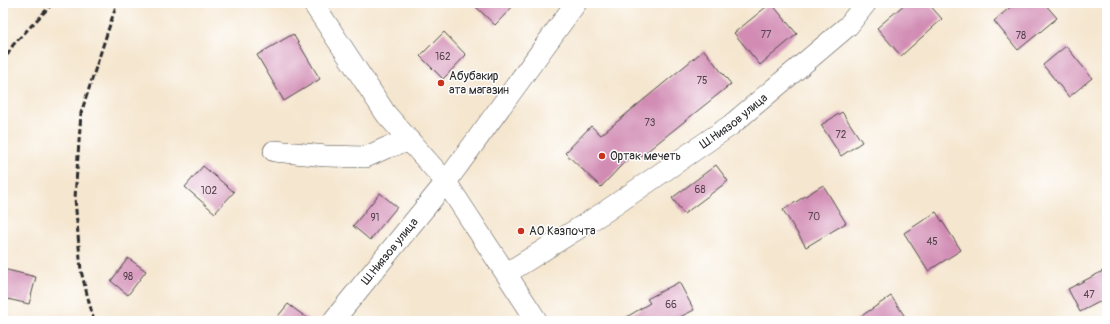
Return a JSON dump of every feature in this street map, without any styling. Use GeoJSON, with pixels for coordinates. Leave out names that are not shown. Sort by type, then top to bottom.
{"type":"FeatureCollection","features":[{"type":"Feature","properties":{"kind":"street"},"geometry":{"type":"LineString","coordinates":[[314,3],[386,114],[446,182],[537,321]]}},
{"type":"Feature","properties":{"kind":"street","name":"Ш.Ниязов улица"},"geometry":{"type":"LineString","coordinates":[[333,321],[446,182],[576,3]]}},
{"type":"Feature","properties":{"kind":"street","name":"Ш.Ниязов улица"},"geometry":{"type":"LineString","coordinates":[[507,273],[606,211],[731,126],[848,26],[866,3]]}},
{"type":"Feature","properties":{"kind":"street"},"geometry":{"type":"LineString","coordinates":[[274,151],[326,156],[366,157],[388,148],[410,142]]}},
{"type":"Feature","properties":{"kind":"building"},"geometry":{"type":"Polygon","coordinates":[[[472,3],[516,3],[495,25],[472,3]]]}},
{"type":"Feature","properties":{"kind":"building"},"geometry":{"type":"Polygon","coordinates":[[[771,3],[797,34],[760,65],[734,33],[771,3]]]}},
{"type":"Feature","properties":{"kind":"building"},"geometry":{"type":"Polygon","coordinates":[[[906,3],[928,3],[942,19],[901,56],[877,28],[906,3]]]}},
{"type":"Feature","properties":{"kind":"building"},"geometry":{"type":"Polygon","coordinates":[[[1015,3],[1044,3],[1057,18],[1018,50],[994,21],[1015,3]]]}},
{"type":"Feature","properties":{"kind":"building"},"geometry":{"type":"Polygon","coordinates":[[[444,32],[466,55],[443,79],[420,56],[444,32]]]}},
{"type":"Feature","properties":{"kind":"building"},"geometry":{"type":"Polygon","coordinates":[[[293,34],[320,79],[284,101],[257,55],[293,34]]]}},
{"type":"Feature","properties":{"kind":"building"},"geometry":{"type":"Polygon","coordinates":[[[1066,46],[1092,78],[1069,97],[1043,65],[1066,46]]]}},
{"type":"Feature","properties":{"kind":"building"},"geometry":{"type":"Polygon","coordinates":[[[704,50],[731,84],[640,157],[635,151],[601,187],[565,153],[591,126],[601,135],[704,50]]]}},
{"type":"Feature","properties":{"kind":"building"},"geometry":{"type":"Polygon","coordinates":[[[842,112],[862,142],[841,156],[821,125],[842,112]]]}},
{"type":"Feature","properties":{"kind":"building"},"geometry":{"type":"Polygon","coordinates":[[[716,165],[728,181],[684,214],[672,198],[716,165]]]}},
{"type":"Feature","properties":{"kind":"building"},"geometry":{"type":"Polygon","coordinates":[[[203,166],[234,192],[215,213],[185,187],[203,166]]]}},
{"type":"Feature","properties":{"kind":"building"},"geometry":{"type":"Polygon","coordinates":[[[823,185],[846,223],[806,247],[783,210],[823,185]]]}},
{"type":"Feature","properties":{"kind":"building"},"geometry":{"type":"Polygon","coordinates":[[[380,193],[397,207],[370,240],[353,226],[380,193]]]}},
{"type":"Feature","properties":{"kind":"building"},"geometry":{"type":"Polygon","coordinates":[[[936,212],[961,250],[928,271],[904,233],[936,212]]]}},
{"type":"Feature","properties":{"kind":"building"},"geometry":{"type":"Polygon","coordinates":[[[128,258],[146,271],[128,295],[111,281],[128,258]]]}},
{"type":"Feature","properties":{"kind":"building"},"geometry":{"type":"Polygon","coordinates":[[[3,269],[36,277],[29,304],[3,298],[3,269]]]}},
{"type":"Feature","properties":{"kind":"building"},"geometry":{"type":"Polygon","coordinates":[[[1107,269],[1107,298],[1080,312],[1068,289],[1107,269]]]}},
{"type":"Feature","properties":{"kind":"building"},"geometry":{"type":"Polygon","coordinates":[[[679,282],[694,310],[672,321],[620,321],[650,303],[647,299],[679,282]]]}},
{"type":"Feature","properties":{"kind":"building"},"geometry":{"type":"Polygon","coordinates":[[[891,296],[908,321],[854,321],[891,296]]]}},
{"type":"Feature","properties":{"kind":"building"},"geometry":{"type":"Polygon","coordinates":[[[288,304],[311,321],[274,321],[288,304]]]}},
{"type":"Feature","properties":{"kind":"railway"},"geometry":{"type":"LineString","coordinates":[[3,63],[13,45],[53,3]]}},
{"type":"Feature","properties":{"kind":"railway"},"geometry":{"type":"LineString","coordinates":[[94,321],[81,271],[75,198],[81,113],[117,3]]}},
{"type":"Feature","properties":{"kind":"place","name":"Абубакир ата магазин"},"geometry":{"type":"Point","coordinates":[441,83]}},
{"type":"Feature","properties":{"kind":"place","name":"Ортак мечеть"},"geometry":{"type":"Point","coordinates":[602,156]}},
{"type":"Feature","properties":{"kind":"place","name":"АО Казпочта"},"geometry":{"type":"Point","coordinates":[521,231]}}]}
